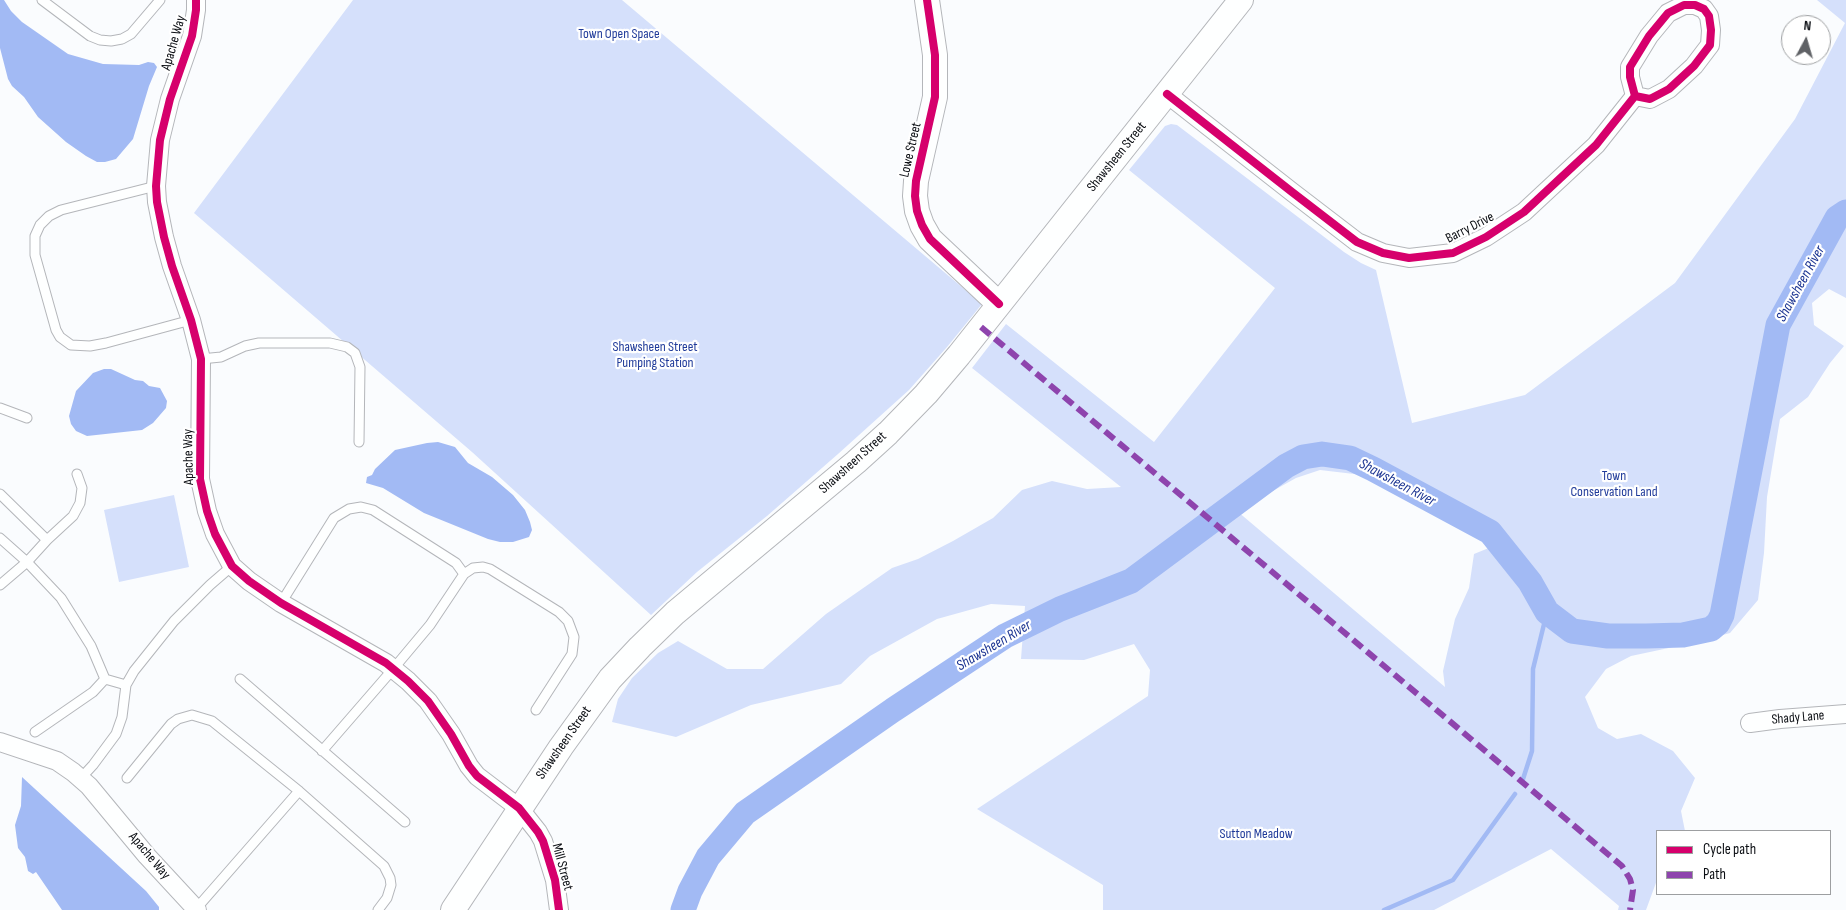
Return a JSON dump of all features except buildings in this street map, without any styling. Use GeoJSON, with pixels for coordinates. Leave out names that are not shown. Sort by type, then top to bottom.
{"type":"FeatureCollection","features":[{"type":"Feature","properties":{"kind":"main road","name":"Lowe Street"},"geometry":{"type":"LineString","coordinates":[[927,0],[935,55],[936,90],[933,112],[916,181],[917,211],[922,225],[930,238],[999,304]]}},
{"type":"Feature","properties":{"kind":"main road","name":"Shawsheen Street"},"geometry":{"type":"LineString","coordinates":[[453,910],[519,808],[610,679],[681,608],[795,514],[888,433],[926,394],[1168,94],[1241,0]]}},
{"type":"Feature","properties":{"kind":"street","name":"Apache Way"},"geometry":{"type":"LineString","coordinates":[[196,0],[192,36],[170,99],[160,140],[156,186],[164,237],[172,266],[192,320],[202,359],[201,490],[214,534],[232,566],[249,581],[281,603],[394,668],[434,709],[469,766],[478,776],[519,808]]}},
{"type":"Feature","properties":{"kind":"street"},"geometry":{"type":"LineString","coordinates":[[1684,5],[1694,5],[1704,9],[1709,16],[1711,30],[1710,45],[1694,66],[1670,89],[1650,99],[1635,96],[1630,77],[1630,67],[1648,36],[1668,13],[1684,5]]}},
{"type":"Feature","properties":{"kind":"street","name":"Barry Drive"},"geometry":{"type":"LineString","coordinates":[[1168,94],[1357,242],[1383,253],[1410,258],[1453,253],[1486,237],[1524,212],[1596,145],[1635,96]]}},
{"type":"Feature","properties":{"kind":"street","name":"Shady Lane"},"geometry":{"type":"LineString","coordinates":[[1750,723],[1846,714]]}},
{"type":"Feature","properties":{"kind":"street","name":"Apache Way"},"geometry":{"type":"LineString","coordinates":[[0,742],[57,761],[81,778],[196,910]]}},
{"type":"Feature","properties":{"kind":"street","name":"Mill Street"},"geometry":{"type":"LineString","coordinates":[[519,808],[543,841],[555,880],[559,910]]}},
{"type":"Feature","properties":{"kind":"lane"},"geometry":{"type":"LineString","coordinates":[[42,0],[86,33],[106,40],[122,38],[131,34],[160,0]]}},
{"type":"Feature","properties":{"kind":"lane"},"geometry":{"type":"LineString","coordinates":[[156,186],[61,210],[49,216],[40,225],[34,236],[35,255],[56,330],[60,337],[72,345],[90,346],[106,343],[192,320]]}},
{"type":"Feature","properties":{"kind":"lane"},"geometry":{"type":"LineString","coordinates":[[202,359],[218,358],[245,346],[259,344],[330,343],[347,347],[355,353],[360,366],[359,442]]}},
{"type":"Feature","properties":{"kind":"lane"},"geometry":{"type":"LineString","coordinates":[[0,408],[27,418]]}},
{"type":"Feature","properties":{"kind":"lane"},"geometry":{"type":"LineString","coordinates":[[0,585],[27,562],[72,516],[80,504],[82,488],[77,474]]}},
{"type":"Feature","properties":{"kind":"lane"},"geometry":{"type":"LineString","coordinates":[[0,494],[47,540]]}},
{"type":"Feature","properties":{"kind":"lane"},"geometry":{"type":"LineString","coordinates":[[281,603],[334,518],[344,511],[355,507],[367,508],[378,512],[456,563],[464,574]]}},
{"type":"Feature","properties":{"kind":"lane"},"geometry":{"type":"LineString","coordinates":[[0,538],[55,591],[91,646],[105,679]]}},
{"type":"Feature","properties":{"kind":"lane"},"geometry":{"type":"LineString","coordinates":[[81,778],[116,734],[122,716],[126,685],[134,671],[174,622],[210,584],[232,566]]}},
{"type":"Feature","properties":{"kind":"lane"},"geometry":{"type":"LineString","coordinates":[[322,751],[430,625],[464,574],[473,568],[490,568],[559,612],[571,626],[574,637],[572,654],[536,710]]}},
{"type":"Feature","properties":{"kind":"lane"},"geometry":{"type":"LineString","coordinates":[[105,679],[126,685]]}},
{"type":"Feature","properties":{"kind":"lane"},"geometry":{"type":"LineString","coordinates":[[35,732],[93,692],[105,679]]}},
{"type":"Feature","properties":{"kind":"lane"},"geometry":{"type":"LineString","coordinates":[[240,679],[405,822]]}},
{"type":"Feature","properties":{"kind":"lane"},"geometry":{"type":"LineString","coordinates":[[127,778],[171,724],[178,719],[192,715],[212,721],[299,791],[384,866],[391,885],[387,898],[378,910]]}},
{"type":"Feature","properties":{"kind":"lane"},"geometry":{"type":"LineString","coordinates":[[196,910],[299,791]]}},
{"type":"Feature","properties":{"kind":"green space","name":"Shawsheen Street Pumping Station"},"geometry":{"type":"Polygon","coordinates":[[[353,0],[622,0],[982,304],[909,390],[767,516],[697,572],[651,615],[472,452],[194,213],[353,0]]]}},
{"type":"Feature","properties":{"kind":"green space"},"geometry":{"type":"Polygon","coordinates":[[[1817,0],[1846,0],[1846,298],[1829,289],[1812,303],[1814,325],[1844,346],[1830,363],[1808,397],[1780,419],[1767,497],[1764,553],[1758,600],[1730,633],[1631,656],[1606,669],[1585,697],[1598,728],[1617,739],[1641,734],[1673,751],[1695,778],[1681,811],[1685,830],[1656,830],[1656,883],[1646,910],[1618,910],[1619,906],[1551,849],[1434,910],[1103,910],[1103,885],[977,809],[1148,696],[1150,670],[1134,644],[1084,660],[1021,659],[1025,606],[991,604],[937,619],[870,656],[841,684],[751,705],[676,737],[612,722],[618,699],[632,678],[658,653],[678,641],[727,669],[763,669],[826,614],[892,568],[918,559],[993,518],[1022,490],[1052,481],[1087,489],[1121,487],[972,368],[1006,324],[1154,442],[1275,288],[1129,170],[1165,126],[1177,125],[1344,252],[1376,270],[1412,423],[1525,395],[1675,283],[1795,119],[1823,65],[1831,65],[1831,50],[1845,23],[1817,0]],[[1320,470],[1296,478],[1237,511],[1445,687],[1443,671],[1455,619],[1469,588],[1474,554],[1501,543],[1490,529],[1477,520],[1406,490],[1388,478],[1320,470]]]}},
{"type":"Feature","properties":{"kind":"green space"},"geometry":{"type":"Polygon","coordinates":[[[174,495],[189,567],[119,582],[104,510],[174,495]]]}},
{"type":"Feature","properties":{"kind":"water"},"geometry":{"type":"Polygon","coordinates":[[[0,0],[4,0],[11,11],[22,22],[68,54],[103,64],[139,65],[148,62],[154,63],[157,67],[149,86],[133,139],[116,159],[97,162],[66,142],[38,117],[24,97],[12,86],[8,79],[0,48],[0,0]]]}},
{"type":"Feature","properties":{"kind":"water"},"geometry":{"type":"Polygon","coordinates":[[[104,369],[111,369],[135,380],[143,381],[149,386],[160,388],[167,401],[166,408],[153,423],[142,430],[87,436],[76,431],[71,424],[69,416],[76,391],[93,373],[104,369]]]}},
{"type":"Feature","properties":{"kind":"water"},"geometry":{"type":"Polygon","coordinates":[[[438,442],[455,447],[468,463],[492,477],[513,495],[525,510],[530,522],[532,530],[529,537],[513,542],[500,542],[488,539],[424,513],[383,488],[366,483],[367,477],[372,475],[375,469],[395,450],[438,442]]]}},
{"type":"Feature","properties":{"kind":"water"},"geometry":{"type":"Polygon","coordinates":[[[22,777],[146,891],[159,907],[159,910],[62,910],[36,872],[33,874],[28,871],[25,857],[18,848],[15,825],[21,806],[22,777]]]}},
{"type":"Feature","properties":{"kind":"waterway","name":"Shawsheen River"},"geometry":{"type":"LineString","coordinates":[[683,910],[690,891],[708,857],[745,813],[893,710],[1005,636],[1060,609],[1131,581],[1286,466],[1303,457],[1322,454],[1350,458],[1490,532],[1530,582],[1547,612],[1572,631],[1608,636],[1646,636],[1683,635],[1711,629],[1718,623],[1722,615],[1778,325],[1837,218],[1846,212]]}},
{"type":"Feature","properties":{"kind":"waterway"},"geometry":{"type":"LineString","coordinates":[[1523,779],[1532,751],[1533,669],[1547,612]]}},
{"type":"Feature","properties":{"kind":"waterway"},"geometry":{"type":"LineString","coordinates":[[1384,910],[1453,880],[1515,794]]}},
{"type":"Feature","properties":{"kind":"marked path"},"geometry":{"type":"LineString","coordinates":[[981,327],[1622,866],[1630,879],[1633,890],[1630,910]]}},
{"type":"Feature","properties":{"kind":"cycle path"},"geometry":{"type":"LineString","coordinates":[[196,0],[192,36],[170,99],[160,140],[156,186],[164,237],[191,320],[201,359],[200,479],[207,511],[215,534],[232,566],[249,581],[281,603],[386,663],[428,701],[477,776],[519,808],[538,832],[543,841],[555,880],[559,910]]}},
{"type":"Feature","properties":{"kind":"cycle path"},"geometry":{"type":"LineString","coordinates":[[927,0],[935,55],[935,97],[916,181],[917,211],[930,239],[999,304]]}},
{"type":"Feature","properties":{"kind":"cycle path"},"geometry":{"type":"LineString","coordinates":[[1167,94],[1357,242],[1383,253],[1409,258],[1453,253],[1486,237],[1524,212],[1596,145],[1635,96],[1650,99],[1669,89],[1694,66],[1710,45],[1711,30],[1709,16],[1704,9],[1695,5],[1684,5],[1668,13],[1649,36],[1630,67],[1630,77],[1635,96]]}},
{"type":"Feature","properties":{"kind":"park label","name":"Town Open Space"},"geometry":{"type":"Point","coordinates":[619,34]}},
{"type":"Feature","properties":{"kind":"park label","name":"Town Conservation Land"},"geometry":{"type":"Point","coordinates":[1614,484]}},
{"type":"Feature","properties":{"kind":"park label","name":"Sutton Meadow"},"geometry":{"type":"Point","coordinates":[1256,834]}}]}
